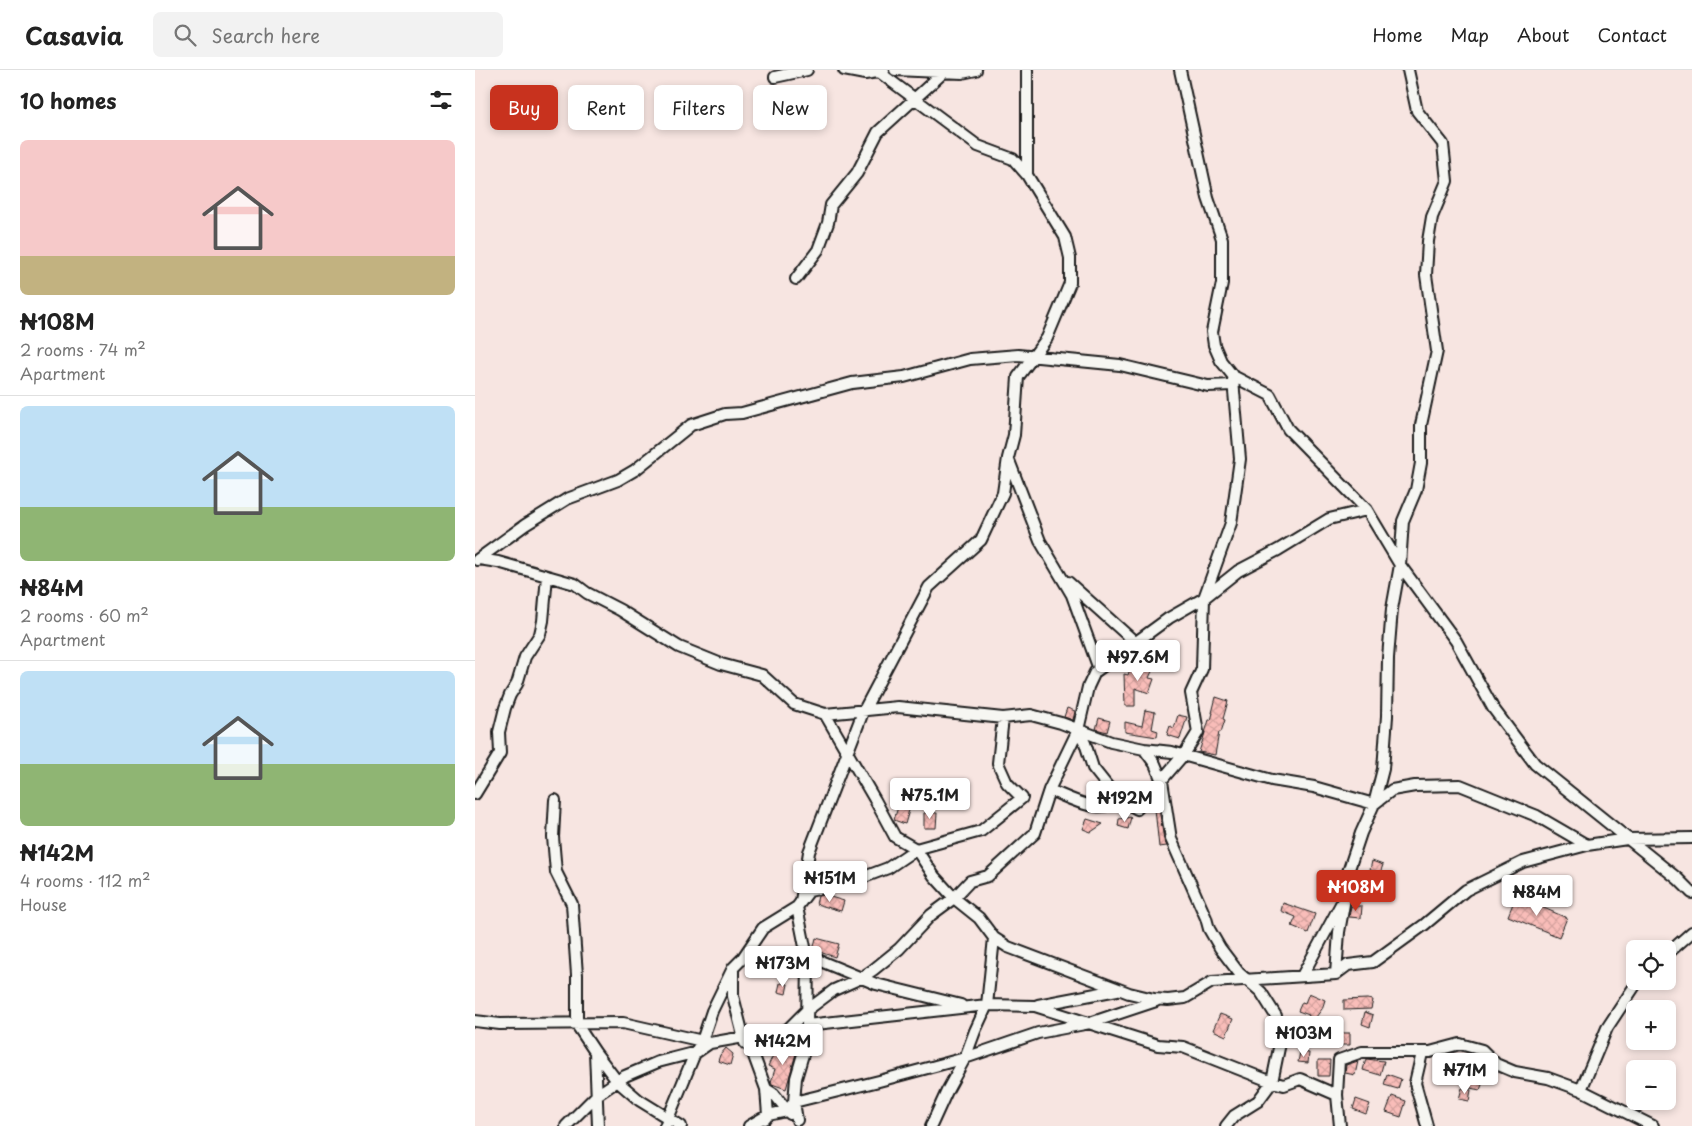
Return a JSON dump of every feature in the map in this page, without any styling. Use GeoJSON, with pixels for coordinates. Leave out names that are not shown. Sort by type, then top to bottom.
{"type":"FeatureCollection","features":[{"type":"Feature","properties":{"kind":"street"},"geometry":{"type":"LineString","coordinates":[[775,77],[807,70]]}},
{"type":"Feature","properties":{"kind":"street"},"geometry":{"type":"LineString","coordinates":[[798,1123],[794,1102],[796,1078],[804,1051],[807,1025],[808,962],[799,904],[809,852],[864,710],[929,587],[981,540],[1003,493],[1008,458],[1014,435],[1019,377],[1047,338],[1071,283],[1070,258],[1065,237],[1027,175],[1013,160],[977,146],[883,71],[865,74],[844,70]]}},
{"type":"Feature","properties":{"kind":"street"},"geometry":{"type":"LineString","coordinates":[[895,70],[962,73],[976,70]]}},
{"type":"Feature","properties":{"kind":"street"},"geometry":{"type":"LineString","coordinates":[[1027,70],[1027,175]]}},
{"type":"Feature","properties":{"kind":"street"},"geometry":{"type":"LineString","coordinates":[[1078,730],[1085,743],[1093,768],[1116,797],[1137,809],[1183,755],[1199,732],[1191,693],[1202,669],[1204,598],[1231,522],[1240,459],[1233,381],[1214,345],[1212,332],[1222,283],[1222,239],[1207,198],[1180,70]]}},
{"type":"Feature","properties":{"kind":"street"},"geometry":{"type":"LineString","coordinates":[[1336,974],[1339,932],[1347,892],[1348,872],[1361,833],[1374,804],[1383,769],[1387,716],[1388,658],[1392,609],[1400,565],[1403,521],[1416,490],[1421,463],[1421,425],[1437,351],[1426,275],[1428,241],[1432,217],[1447,182],[1443,144],[1417,111],[1407,70]]}},
{"type":"Feature","properties":{"kind":"street"},"geometry":{"type":"LineString","coordinates":[[796,279],[818,250],[828,223],[831,204],[857,173],[878,132],[944,72]]}},
{"type":"Feature","properties":{"kind":"street"},"geometry":{"type":"LineString","coordinates":[[477,560],[525,525],[567,499],[617,480],[635,470],[691,425],[725,414],[742,413],[852,383],[904,377],[970,359],[1018,355],[1120,365],[1208,386],[1233,381],[1271,395],[1288,429],[1367,510],[1400,565],[1456,641],[1493,708],[1535,764],[1678,879],[1692,893]]}},
{"type":"Feature","properties":{"kind":"street"},"geometry":{"type":"LineString","coordinates":[[1008,458],[1040,541],[1072,595],[1099,670]]}},
{"type":"Feature","properties":{"kind":"street"},"geometry":{"type":"LineString","coordinates":[[475,1021],[499,1024],[577,1025],[623,1023],[706,1042],[783,1032],[806,1011],[834,990],[861,978],[899,949],[931,916],[955,898],[970,880],[988,876],[1035,833],[1049,790],[1078,730],[1093,674],[1169,618],[1204,598],[1238,570],[1278,550],[1329,519],[1367,510]]}},
{"type":"Feature","properties":{"kind":"street"},"geometry":{"type":"LineString","coordinates":[[477,560],[498,562],[575,584],[679,647],[721,664],[762,675],[794,704],[825,714],[899,706],[1003,718],[1031,715],[1061,722],[1111,742],[1144,749],[1172,752],[1272,780],[1314,787],[1374,804]]}},
{"type":"Feature","properties":{"kind":"street"},"geometry":{"type":"LineString","coordinates":[[1060,574],[1136,643]]}},
{"type":"Feature","properties":{"kind":"street"},"geometry":{"type":"LineString","coordinates":[[475,794],[500,753],[499,732],[505,708],[517,684],[525,657],[540,634],[547,576]]}},
{"type":"Feature","properties":{"kind":"street"},"geometry":{"type":"LineString","coordinates":[[825,714],[895,837],[916,850],[934,876],[955,898],[979,918],[994,938],[1008,947],[1118,990],[1160,999],[1185,998],[1212,982],[1230,979],[1247,980],[1336,974],[1348,965],[1373,962],[1424,925],[1466,890],[1523,862],[1587,844],[1627,839],[1692,838]]}},
{"type":"Feature","properties":{"kind":"street"},"geometry":{"type":"LineString","coordinates":[[666,1122],[695,1053],[706,1042],[712,1011],[733,968],[742,959],[763,928],[799,904],[809,891],[851,882],[888,868],[916,850],[981,831],[1022,798],[1007,782],[998,763],[1003,718]]}},
{"type":"Feature","properties":{"kind":"street"},"geometry":{"type":"LineString","coordinates":[[1144,749],[1155,764],[1161,780],[1171,839],[1206,918],[1208,928],[1220,948],[1247,980],[1261,992],[1276,1016],[1280,1043],[1272,1082],[1258,1102],[1234,1116],[1226,1126]]}},
{"type":"Feature","properties":{"kind":"street"},"geometry":{"type":"LineString","coordinates":[[1374,804],[1392,790],[1415,786],[1461,785],[1537,816],[1587,844]]}},
{"type":"Feature","properties":{"kind":"street"},"geometry":{"type":"LineString","coordinates":[[1049,790],[1096,807],[1103,806],[1116,797]]}},
{"type":"Feature","properties":{"kind":"street"},"geometry":{"type":"LineString","coordinates":[[555,800],[553,838],[556,872],[572,904],[577,975],[577,1025],[617,1081],[666,1122],[681,1126]]}},
{"type":"Feature","properties":{"kind":"street"},"geometry":{"type":"LineString","coordinates":[[1302,976],[1347,892]]}},
{"type":"Feature","properties":{"kind":"street"},"geometry":{"type":"LineString","coordinates":[[1676,946],[1692,932]]}},
{"type":"Feature","properties":{"kind":"street"},"geometry":{"type":"LineString","coordinates":[[931,1126],[965,1058],[987,1005],[994,938]]}},
{"type":"Feature","properties":{"kind":"street"},"geometry":{"type":"LineString","coordinates":[[806,955],[876,984],[969,1007]]}},
{"type":"Feature","properties":{"kind":"street"},"geometry":{"type":"LineString","coordinates":[[733,968],[733,996],[745,1043],[751,1048],[766,1089],[768,1115],[760,1126]]}},
{"type":"Feature","properties":{"kind":"street"},"geometry":{"type":"LineString","coordinates":[[807,1025],[987,1005],[1035,1006],[1118,990]]}},
{"type":"Feature","properties":{"kind":"street"},"geometry":{"type":"LineString","coordinates":[[1581,1090],[1607,1028],[1632,990]]}},
{"type":"Feature","properties":{"kind":"street"},"geometry":{"type":"LineString","coordinates":[[749,1126],[768,1115],[787,1110],[794,1102],[965,1058],[1038,1033],[1090,1023],[1160,999]]}},
{"type":"Feature","properties":{"kind":"street"},"geometry":{"type":"LineString","coordinates":[[1035,1006],[1158,1045],[1183,1047],[1272,1082],[1284,1085],[1300,1079],[1337,1095]]}},
{"type":"Feature","properties":{"kind":"street"},"geometry":{"type":"LineString","coordinates":[[1340,1126],[1337,1095],[1339,1060],[1362,1052],[1422,1053],[1460,1044],[1482,1050],[1496,1064],[1515,1072],[1548,1078],[1581,1090],[1653,1126]]}},
{"type":"Feature","properties":{"kind":"street"},"geometry":{"type":"LineString","coordinates":[[595,1052],[598,1126]]}},
{"type":"Feature","properties":{"kind":"street"},"geometry":{"type":"LineString","coordinates":[[566,1126],[597,1095],[625,1076],[658,1062],[695,1053]]}},
{"type":"Feature","properties":{"kind":"street"},"geometry":{"type":"LineString","coordinates":[[1422,1053],[1415,1083],[1427,1126]]}},
{"type":"Feature","properties":{"kind":"street"},"geometry":{"type":"LineString","coordinates":[[766,1089],[774,1094],[798,1123]]}},
{"type":"Feature","properties":{"kind":"building"},"geometry":{"type":"Polygon","coordinates":[[[1149,656],[1157,660],[1149,678],[1154,679],[1149,693],[1135,688],[1135,706],[1125,706],[1124,674],[1128,675],[1130,669],[1142,674],[1149,656]]]}},
{"type":"Feature","properties":{"kind":"building"},"geometry":{"type":"Polygon","coordinates":[[[1216,697],[1228,701],[1223,719],[1225,720],[1221,732],[1219,732],[1215,755],[1199,752],[1209,720],[1211,720],[1216,697]]]}},
{"type":"Feature","properties":{"kind":"building"},"geometry":{"type":"Polygon","coordinates":[[[1067,708],[1075,711],[1073,720],[1064,717],[1067,708]]]}},
{"type":"Feature","properties":{"kind":"building"},"geometry":{"type":"Polygon","coordinates":[[[1145,710],[1155,712],[1152,729],[1158,731],[1157,737],[1125,732],[1125,722],[1142,726],[1145,710]]]}},
{"type":"Feature","properties":{"kind":"building"},"geometry":{"type":"Polygon","coordinates":[[[1178,715],[1187,717],[1180,739],[1167,735],[1170,726],[1174,728],[1178,715]]]}},
{"type":"Feature","properties":{"kind":"building"},"geometry":{"type":"Polygon","coordinates":[[[1099,718],[1110,721],[1107,732],[1096,729],[1099,718]]]}},
{"type":"Feature","properties":{"kind":"building"},"geometry":{"type":"Polygon","coordinates":[[[910,786],[919,790],[916,799],[918,800],[914,809],[910,807],[905,824],[894,820],[902,794],[907,795],[910,786]]]}},
{"type":"Feature","properties":{"kind":"building"},"geometry":{"type":"Polygon","coordinates":[[[1157,796],[1164,840],[1167,846],[1159,847],[1154,800],[1157,796]]]}},
{"type":"Feature","properties":{"kind":"building"},"geometry":{"type":"Polygon","coordinates":[[[924,813],[937,813],[936,828],[924,828],[924,813]]]}},
{"type":"Feature","properties":{"kind":"building"},"geometry":{"type":"Polygon","coordinates":[[[1131,817],[1128,829],[1118,826],[1119,819],[1131,817]]]}},
{"type":"Feature","properties":{"kind":"building"},"geometry":{"type":"Polygon","coordinates":[[[1087,819],[1103,824],[1091,832],[1083,829],[1087,819]]]}},
{"type":"Feature","properties":{"kind":"building"},"geometry":{"type":"Polygon","coordinates":[[[1372,861],[1383,865],[1380,873],[1370,870],[1372,861]]]}},
{"type":"Feature","properties":{"kind":"building"},"geometry":{"type":"Polygon","coordinates":[[[824,895],[844,901],[841,911],[816,904],[818,896],[824,895]]]}},
{"type":"Feature","properties":{"kind":"building"},"geometry":{"type":"Polygon","coordinates":[[[1516,896],[1567,918],[1559,937],[1508,916],[1516,896]]]}},
{"type":"Feature","properties":{"kind":"building"},"geometry":{"type":"Polygon","coordinates":[[[1283,903],[1315,914],[1308,933],[1292,926],[1296,917],[1281,911],[1283,903]]]}},
{"type":"Feature","properties":{"kind":"building"},"geometry":{"type":"Polygon","coordinates":[[[1351,906],[1362,906],[1361,918],[1349,917],[1351,906]]]}},
{"type":"Feature","properties":{"kind":"building"},"geometry":{"type":"Polygon","coordinates":[[[816,938],[839,944],[835,957],[813,950],[816,938]]]}},
{"type":"Feature","properties":{"kind":"building"},"geometry":{"type":"Polygon","coordinates":[[[780,983],[788,984],[786,994],[778,992],[780,983]]]}},
{"type":"Feature","properties":{"kind":"building"},"geometry":{"type":"Polygon","coordinates":[[[1309,993],[1325,1000],[1322,1009],[1310,1025],[1328,1026],[1327,1038],[1300,1036],[1309,1015],[1298,1011],[1302,1002],[1305,1003],[1309,993]]]}},
{"type":"Feature","properties":{"kind":"building"},"geometry":{"type":"Polygon","coordinates":[[[1344,1000],[1373,1000],[1371,1009],[1344,1010],[1344,1000]]]}},
{"type":"Feature","properties":{"kind":"building"},"geometry":{"type":"Polygon","coordinates":[[[1365,1012],[1373,1015],[1370,1027],[1362,1024],[1365,1012]]]}},
{"type":"Feature","properties":{"kind":"building"},"geometry":{"type":"Polygon","coordinates":[[[1220,1014],[1233,1019],[1226,1036],[1213,1030],[1220,1014]]]}},
{"type":"Feature","properties":{"kind":"building"},"geometry":{"type":"Polygon","coordinates":[[[1339,1033],[1350,1033],[1350,1045],[1339,1045],[1339,1033]]]}},
{"type":"Feature","properties":{"kind":"building"},"geometry":{"type":"Polygon","coordinates":[[[792,1040],[798,1042],[786,1089],[772,1084],[775,1069],[768,1066],[775,1051],[787,1056],[792,1040]]]}},
{"type":"Feature","properties":{"kind":"building"},"geometry":{"type":"Polygon","coordinates":[[[726,1048],[733,1054],[730,1065],[718,1061],[726,1048]]]}},
{"type":"Feature","properties":{"kind":"building"},"geometry":{"type":"Polygon","coordinates":[[[1300,1052],[1309,1053],[1308,1063],[1298,1062],[1300,1052]]]}},
{"type":"Feature","properties":{"kind":"building"},"geometry":{"type":"Polygon","coordinates":[[[1366,1059],[1384,1061],[1380,1075],[1363,1070],[1366,1059]]]}},
{"type":"Feature","properties":{"kind":"building"},"geometry":{"type":"Polygon","coordinates":[[[1318,1060],[1330,1060],[1329,1076],[1318,1076],[1318,1060]]]}},
{"type":"Feature","properties":{"kind":"building"},"geometry":{"type":"Polygon","coordinates":[[[1358,1061],[1355,1075],[1345,1073],[1346,1065],[1358,1061]]]}},
{"type":"Feature","properties":{"kind":"building"},"geometry":{"type":"Polygon","coordinates":[[[1387,1074],[1401,1079],[1398,1089],[1384,1085],[1387,1074]]]}},
{"type":"Feature","properties":{"kind":"building"},"geometry":{"type":"Polygon","coordinates":[[[1472,1079],[1483,1082],[1480,1090],[1470,1088],[1472,1079]]]}},
{"type":"Feature","properties":{"kind":"building"},"geometry":{"type":"Polygon","coordinates":[[[1462,1088],[1471,1090],[1469,1101],[1459,1099],[1462,1088]]]}},
{"type":"Feature","properties":{"kind":"building"},"geometry":{"type":"Polygon","coordinates":[[[1392,1096],[1406,1101],[1401,1117],[1386,1112],[1392,1096]]]}},
{"type":"Feature","properties":{"kind":"building"},"geometry":{"type":"Polygon","coordinates":[[[1356,1099],[1370,1104],[1366,1114],[1353,1109],[1356,1099]]]}}]}
